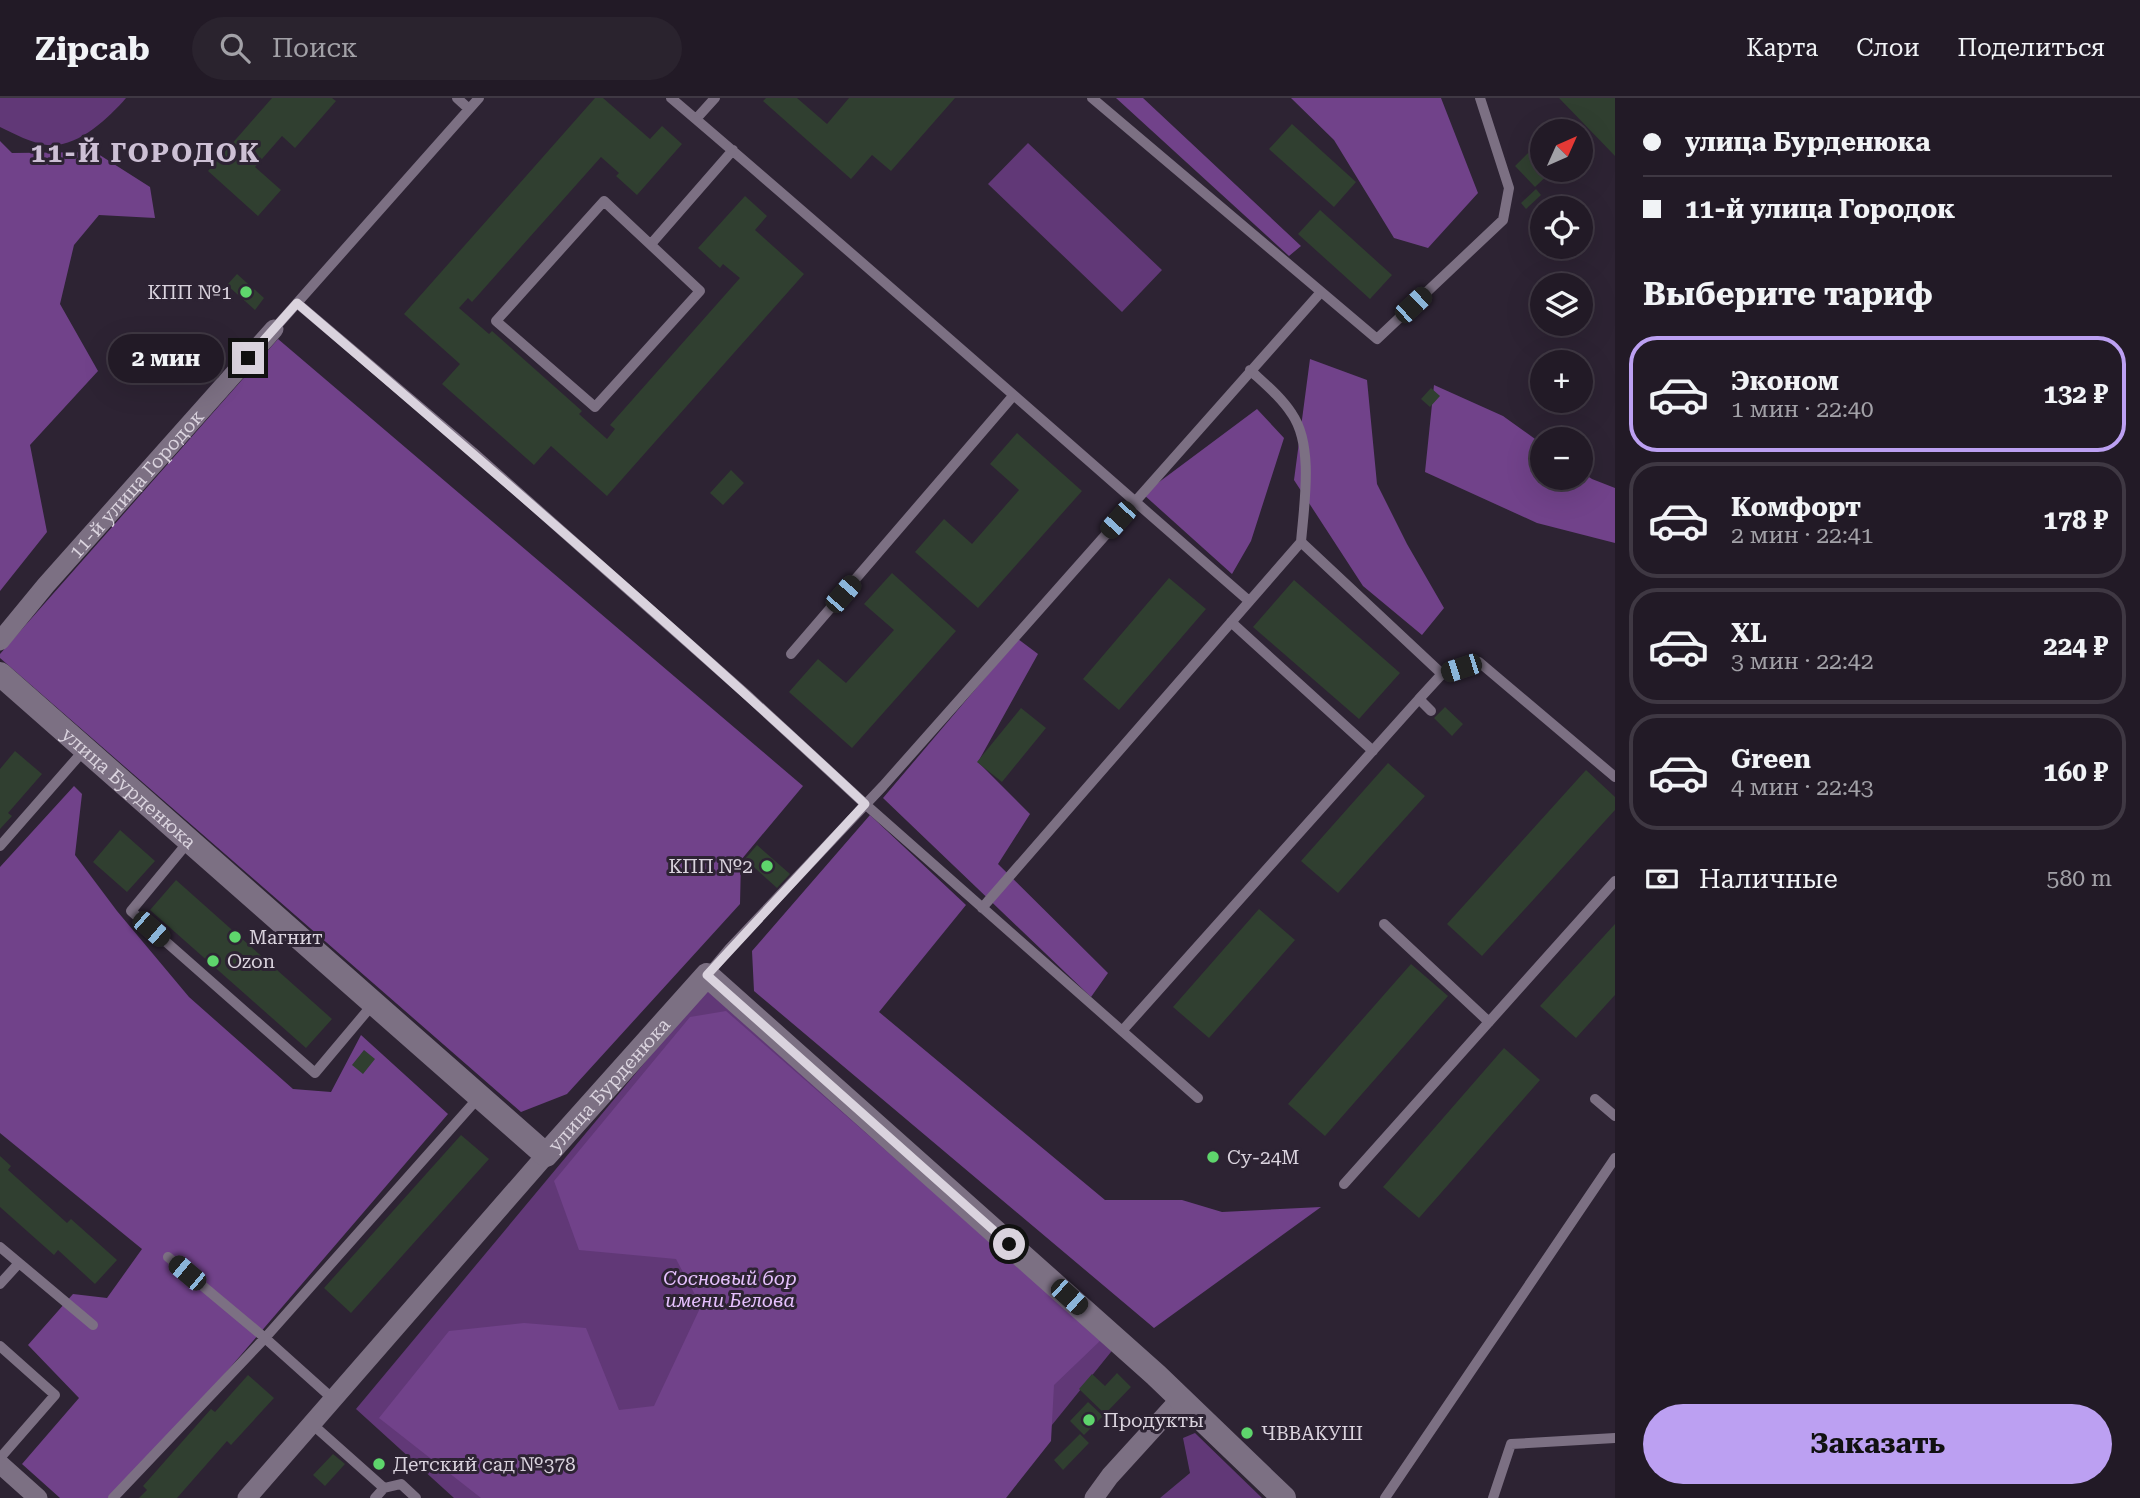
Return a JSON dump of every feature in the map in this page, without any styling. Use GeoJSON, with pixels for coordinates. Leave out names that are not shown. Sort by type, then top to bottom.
{"type":"FeatureCollection","features":[{"type":"Feature","properties":{"kind":"street","name":"11-й улица Городок"},"geometry":{"type":"LineString","coordinates":[[0,641],[46,585],[274,329]]}},
{"type":"Feature","properties":{"kind":"street","name":"улица Бурденюка"},"geometry":{"type":"LineString","coordinates":[[0,674],[546,1155],[707,975]]}},
{"type":"Feature","properties":{"kind":"street"},"geometry":{"type":"LineString","coordinates":[[707,975],[1181,1398],[1284,1498]]}},
{"type":"Feature","properties":{"kind":"street"},"geometry":{"type":"LineString","coordinates":[[247,1498],[546,1155]]}},
{"type":"Feature","properties":{"kind":"street"},"geometry":{"type":"LineString","coordinates":[[1094,1498],[1110,1476],[1181,1398]]}},
{"type":"Feature","properties":{"kind":"street"},"geometry":{"type":"LineString","coordinates":[[0,1464],[38,1498]]}},
{"type":"Feature","properties":{"kind":"lane"},"geometry":{"type":"LineString","coordinates":[[457,98],[469,109]]}},
{"type":"Feature","properties":{"kind":"lane"},"geometry":{"type":"LineString","coordinates":[[274,329],[479,98]]}},
{"type":"Feature","properties":{"kind":"lane"},"geometry":{"type":"LineString","coordinates":[[671,98],[877,274],[1249,601]]}},
{"type":"Feature","properties":{"kind":"lane"},"geometry":{"type":"LineString","coordinates":[[696,119],[715,98]]}},
{"type":"Feature","properties":{"kind":"lane"},"geometry":{"type":"LineString","coordinates":[[1092,98],[1377,339],[1503,220],[1510,188],[1480,98]]}},
{"type":"Feature","properties":{"kind":"lane"},"geometry":{"type":"LineString","coordinates":[[651,244],[733,150]]}},
{"type":"Feature","properties":{"kind":"lane"},"geometry":{"type":"LineString","coordinates":[[604,201],[651,244],[700,291],[595,407],[496,321],[604,201]]}},
{"type":"Feature","properties":{"kind":"lane"},"geometry":{"type":"LineString","coordinates":[[707,975],[865,804],[1321,292]]}},
{"type":"Feature","properties":{"kind":"lane"},"geometry":{"type":"LineString","coordinates":[[297,303],[473,452],[1198,1098]]}},
{"type":"Feature","properties":{"kind":"lane"},"geometry":{"type":"LineString","coordinates":[[982,908],[1301,542],[1306,485],[1303,434],[1294,415],[1281,399],[1250,370]]}},
{"type":"Feature","properties":{"kind":"lane"},"geometry":{"type":"LineString","coordinates":[[791,654],[1013,396]]}},
{"type":"Feature","properties":{"kind":"lane"},"geometry":{"type":"LineString","coordinates":[[1301,542],[1442,674]]}},
{"type":"Feature","properties":{"kind":"lane"},"geometry":{"type":"LineString","coordinates":[[1231,622],[1373,751]]}},
{"type":"Feature","properties":{"kind":"lane"},"geometry":{"type":"LineString","coordinates":[[1122,1031],[1442,674],[1479,662],[1615,776]]}},
{"type":"Feature","properties":{"kind":"lane"},"geometry":{"type":"LineString","coordinates":[[1419,699],[1431,711]]}},
{"type":"Feature","properties":{"kind":"lane"},"geometry":{"type":"LineString","coordinates":[[0,846],[85,749]]}},
{"type":"Feature","properties":{"kind":"lane"},"geometry":{"type":"LineString","coordinates":[[189,841],[131,911],[315,1073],[373,1003]]}},
{"type":"Feature","properties":{"kind":"lane"},"geometry":{"type":"LineString","coordinates":[[1344,1184],[1615,881]]}},
{"type":"Feature","properties":{"kind":"lane"},"geometry":{"type":"LineString","coordinates":[[1384,924],[1489,1022]]}},
{"type":"Feature","properties":{"kind":"lane"},"geometry":{"type":"LineString","coordinates":[[113,1498],[265,1338],[479,1096]]}},
{"type":"Feature","properties":{"kind":"lane"},"geometry":{"type":"LineString","coordinates":[[1595,1099],[1615,1115]]}},
{"type":"Feature","properties":{"kind":"lane"},"geometry":{"type":"LineString","coordinates":[[1385,1498],[1615,1158]]}},
{"type":"Feature","properties":{"kind":"lane"},"geometry":{"type":"LineString","coordinates":[[0,1247],[93,1325]]}},
{"type":"Feature","properties":{"kind":"lane"},"geometry":{"type":"LineString","coordinates":[[168,1257],[333,1399]]}},
{"type":"Feature","properties":{"kind":"lane"},"geometry":{"type":"LineString","coordinates":[[0,1284],[19,1263]]}},
{"type":"Feature","properties":{"kind":"lane"},"geometry":{"type":"LineString","coordinates":[[0,1346],[55,1395],[0,1458]]}},
{"type":"Feature","properties":{"kind":"lane"},"geometry":{"type":"LineString","coordinates":[[312,1424],[384,1488]]}},
{"type":"Feature","properties":{"kind":"lane"},"geometry":{"type":"LineString","coordinates":[[1493,1498],[1511,1444],[1615,1438]]}},
{"type":"Feature","properties":{"kind":"lane"},"geometry":{"type":"LineString","coordinates":[[375,1498],[384,1488],[401,1484],[416,1498]]}},
{"type":"Feature","properties":{"kind":"green space"},"geometry":{"type":"Polygon","coordinates":[[[0,98],[126,98],[101,123],[80,137],[58,145],[47,145],[0,127],[0,98]]]}},
{"type":"Feature","properties":{"kind":"green space"},"geometry":{"type":"Polygon","coordinates":[[[1116,98],[1143,98],[1301,246],[1289,256],[1116,98]]]}},
{"type":"Feature","properties":{"kind":"green space"},"geometry":{"type":"Polygon","coordinates":[[[1291,98],[1441,98],[1478,193],[1428,248],[1394,238],[1334,140],[1291,98]]]}},
{"type":"Feature","properties":{"kind":"green space"},"geometry":{"type":"Polygon","coordinates":[[[0,141],[12,153],[95,152],[150,187],[155,218],[99,215],[74,245],[60,304],[98,371],[30,445],[47,532],[0,591],[0,141]]]}},
{"type":"Feature","properties":{"kind":"green space"},"geometry":{"type":"Polygon","coordinates":[[[1028,143],[1162,270],[1122,312],[988,184],[1028,143]]]}},
{"type":"Feature","properties":{"kind":"green space"},"geometry":{"type":"Polygon","coordinates":[[[278,339],[803,786],[741,860],[740,904],[567,1094],[521,1112],[0,658],[0,654],[278,339]]]}},
{"type":"Feature","properties":{"kind":"green space"},"geometry":{"type":"Polygon","coordinates":[[[1310,359],[1367,380],[1377,484],[1407,544],[1444,608],[1422,635],[1363,586],[1294,480],[1310,359]]]}},
{"type":"Feature","properties":{"kind":"green space"},"geometry":{"type":"Polygon","coordinates":[[[1434,385],[1503,416],[1530,435],[1530,490],[1593,490],[1593,479],[1615,488],[1615,543],[1537,523],[1425,472],[1434,385]]]}},
{"type":"Feature","properties":{"kind":"green space"},"geometry":{"type":"Polygon","coordinates":[[[1257,409],[1284,438],[1251,541],[1232,574],[1143,494],[1257,409]]]}},
{"type":"Feature","properties":{"kind":"green space"},"geometry":{"type":"Polygon","coordinates":[[[1018,639],[1038,654],[978,762],[1030,814],[998,864],[1108,973],[1091,997],[883,798],[1018,639]]]}},
{"type":"Feature","properties":{"kind":"green space"},"geometry":{"type":"Polygon","coordinates":[[[74,786],[82,794],[75,855],[117,911],[189,997],[293,1089],[331,1092],[361,1035],[448,1114],[118,1498],[60,1498],[22,1464],[79,1398],[28,1345],[73,1294],[107,1298],[142,1249],[0,1133],[0,867],[74,786]]]}},
{"type":"Feature","properties":{"kind":"green space"},"geometry":{"type":"Polygon","coordinates":[[[870,815],[966,905],[879,1012],[1105,1200],[1182,1200],[1222,1212],[1321,1207],[1154,1328],[754,991],[752,951],[870,815]]]}},
{"type":"Feature","properties":{"kind":"green space","name":"Сосновый бор имени Белова"},"geometry":{"type":"Polygon","coordinates":[[[706,989],[1115,1347],[993,1498],[454,1498],[356,1409],[706,989]]]}},
{"type":"Feature","properties":{"kind":"green space","name":"Сосновый бор имени Белова"},"geometry":{"type":"Polygon","coordinates":[[[726,1011],[1102,1339],[1054,1385],[1051,1441],[1006,1498],[481,1498],[379,1418],[449,1331],[524,1323],[586,1328],[619,1410],[654,1406],[701,1306],[676,1259],[579,1250],[554,1181],[690,1017],[726,1011]]]}},
{"type":"Feature","properties":{"kind":"green space"},"geometry":{"type":"Polygon","coordinates":[[[1195,1433],[1262,1498],[1160,1498],[1190,1473],[1183,1438],[1195,1433]]]}},
{"type":"Feature","properties":{"kind":"building"},"geometry":{"type":"Polygon","coordinates":[[[272,98],[332,98],[336,101],[295,148],[282,136],[255,167],[281,190],[258,216],[208,171],[272,98]]]}},
{"type":"Feature","properties":{"kind":"building"},"geometry":{"type":"Polygon","coordinates":[[[595,98],[603,98],[650,139],[662,126],[682,144],[637,195],[616,176],[619,173],[601,157],[472,302],[468,298],[459,308],[489,334],[492,331],[582,411],[579,414],[607,439],[615,429],[610,425],[740,278],[723,264],[720,268],[698,248],[745,196],[767,216],[755,230],[804,274],[607,496],[551,446],[534,465],[442,384],[460,364],[404,314],[595,98]]]}},
{"type":"Feature","properties":{"kind":"building"},"geometry":{"type":"Polygon","coordinates":[[[766,98],[797,98],[827,124],[849,98],[955,98],[891,171],[872,155],[851,179],[763,101],[766,98]]]}},
{"type":"Feature","properties":{"kind":"building"},"geometry":{"type":"Polygon","coordinates":[[[1559,98],[1615,98],[1615,156],[1593,133],[1593,119],[1579,119],[1559,98]]]}},
{"type":"Feature","properties":{"kind":"building"},"geometry":{"type":"Polygon","coordinates":[[[1292,124],[1356,182],[1334,207],[1269,149],[1292,124]]]}},
{"type":"Feature","properties":{"kind":"building"},"geometry":{"type":"Polygon","coordinates":[[[1530,151],[1530,182],[1515,166],[1530,151]]]}},
{"type":"Feature","properties":{"kind":"building"},"geometry":{"type":"Polygon","coordinates":[[[1536,189],[1541,195],[1530,196],[1530,205],[1526,209],[1521,203],[1536,189]]]}},
{"type":"Feature","properties":{"kind":"building"},"geometry":{"type":"Polygon","coordinates":[[[1320,210],[1392,275],[1370,299],[1298,234],[1320,210]]]}},
{"type":"Feature","properties":{"kind":"building","name":"КПП №1"},"geometry":{"type":"Polygon","coordinates":[[[237,274],[264,298],[255,310],[227,285],[237,274]]]}},
{"type":"Feature","properties":{"kind":"building"},"geometry":{"type":"Polygon","coordinates":[[[1431,388],[1440,396],[1430,407],[1421,399],[1431,388]]]}},
{"type":"Feature","properties":{"kind":"building"},"geometry":{"type":"Polygon","coordinates":[[[1017,433],[1082,491],[978,608],[915,552],[944,519],[972,544],[1019,490],[990,464],[1017,433]]]}},
{"type":"Feature","properties":{"kind":"building"},"geometry":{"type":"Polygon","coordinates":[[[731,470],[744,483],[723,505],[710,493],[731,470]]]}},
{"type":"Feature","properties":{"kind":"building"},"geometry":{"type":"Polygon","coordinates":[[[892,573],[956,631],[852,748],[789,692],[818,659],[846,683],[894,630],[864,604],[892,573]]]}},
{"type":"Feature","properties":{"kind":"building"},"geometry":{"type":"Polygon","coordinates":[[[1169,578],[1206,609],[1119,710],[1083,679],[1169,578]]]}},
{"type":"Feature","properties":{"kind":"building"},"geometry":{"type":"Polygon","coordinates":[[[1294,580],[1400,673],[1359,719],[1253,627],[1294,580]]]}},
{"type":"Feature","properties":{"kind":"building"},"geometry":{"type":"Polygon","coordinates":[[[1445,707],[1463,724],[1452,736],[1434,718],[1445,707]]]}},
{"type":"Feature","properties":{"kind":"building"},"geometry":{"type":"Polygon","coordinates":[[[1021,708],[1046,728],[1002,782],[977,762],[1021,708]]]}},
{"type":"Feature","properties":{"kind":"building"},"geometry":{"type":"Polygon","coordinates":[[[15,751],[42,774],[8,813],[12,816],[0,829],[0,769],[15,751]]]}},
{"type":"Feature","properties":{"kind":"building"},"geometry":{"type":"Polygon","coordinates":[[[1388,763],[1425,796],[1338,893],[1301,861],[1388,763]]]}},
{"type":"Feature","properties":{"kind":"building"},"geometry":{"type":"Polygon","coordinates":[[[1586,770],[1615,797],[1615,810],[1482,956],[1447,924],[1586,770]]]}},
{"type":"Feature","properties":{"kind":"building"},"geometry":{"type":"Polygon","coordinates":[[[120,830],[155,861],[127,892],[93,862],[120,830]]]}},
{"type":"Feature","properties":{"kind":"building","name":"КПП №2"},"geometry":{"type":"Polygon","coordinates":[[[757,845],[790,874],[777,888],[745,859],[757,845]]]}},
{"type":"Feature","properties":{"kind":"building"},"geometry":{"type":"Polygon","coordinates":[[[176,880],[332,1019],[306,1048],[150,910],[176,880]]]}},
{"type":"Feature","properties":{"kind":"building"},"geometry":{"type":"Polygon","coordinates":[[[1259,909],[1295,940],[1209,1038],[1173,1007],[1259,909]]]}},
{"type":"Feature","properties":{"kind":"building"},"geometry":{"type":"Polygon","coordinates":[[[1615,924],[1615,995],[1576,1038],[1540,1006],[1615,924]]]}},
{"type":"Feature","properties":{"kind":"building"},"geometry":{"type":"Polygon","coordinates":[[[1411,964],[1448,996],[1325,1136],[1288,1104],[1411,964]]]}},
{"type":"Feature","properties":{"kind":"building"},"geometry":{"type":"Polygon","coordinates":[[[1504,1048],[1540,1080],[1419,1218],[1383,1187],[1504,1048]]]}},
{"type":"Feature","properties":{"kind":"building"},"geometry":{"type":"Polygon","coordinates":[[[364,1050],[375,1059],[363,1074],[352,1065],[364,1050]]]}},
{"type":"Feature","properties":{"kind":"building"},"geometry":{"type":"Polygon","coordinates":[[[461,1135],[489,1159],[351,1313],[324,1288],[461,1135]]]}},
{"type":"Feature","properties":{"kind":"building"},"geometry":{"type":"Polygon","coordinates":[[[0,1156],[11,1166],[8,1170],[67,1223],[71,1219],[117,1260],[95,1284],[58,1250],[54,1255],[0,1207],[0,1156]]]}},
{"type":"Feature","properties":{"kind":"building"},"geometry":{"type":"Polygon","coordinates":[[[1117,1373],[1131,1387],[1105,1414],[1079,1389],[1092,1374],[1105,1386],[1117,1373]]]}},
{"type":"Feature","properties":{"kind":"building"},"geometry":{"type":"Polygon","coordinates":[[[248,1375],[274,1398],[231,1445],[227,1441],[177,1498],[139,1498],[147,1490],[143,1486],[211,1409],[215,1412],[248,1375]]]}},
{"type":"Feature","properties":{"kind":"building"},"geometry":{"type":"Polygon","coordinates":[[[1088,1402],[1103,1416],[1084,1435],[1070,1421],[1088,1402]]]}},
{"type":"Feature","properties":{"kind":"building"},"geometry":{"type":"Polygon","coordinates":[[[1080,1434],[1089,1443],[1063,1470],[1054,1460],[1080,1434]]]}},
{"type":"Feature","properties":{"kind":"building"},"geometry":{"type":"Polygon","coordinates":[[[333,1454],[345,1464],[325,1486],[313,1475],[333,1454]]]}},
{"type":"Feature","properties":{"kind":"place","name":"КПП №1"},"geometry":{"type":"Point","coordinates":[246,292]}},
{"type":"Feature","properties":{"kind":"place","name":"КПП №2"},"geometry":{"type":"Point","coordinates":[767,866]}},
{"type":"Feature","properties":{"kind":"place","name":"Магнит"},"geometry":{"type":"Point","coordinates":[235,937]}},
{"type":"Feature","properties":{"kind":"place","name":"Ozon"},"geometry":{"type":"Point","coordinates":[213,961]}},
{"type":"Feature","properties":{"kind":"place","name":"Су-24М"},"geometry":{"type":"Point","coordinates":[1213,1157]}},
{"type":"Feature","properties":{"kind":"place","name":"Продукты"},"geometry":{"type":"Point","coordinates":[1089,1420]}},
{"type":"Feature","properties":{"kind":"place","name":"ЧВВАКУШ"},"geometry":{"type":"Point","coordinates":[1247,1433]}},
{"type":"Feature","properties":{"kind":"place","name":"Детский сад №378"},"geometry":{"type":"Point","coordinates":[379,1464]}},
{"type":"Feature","properties":{"kind":"district","name":"11-Й ГОРОДОК"},"geometry":{"type":"Point","coordinates":[146,153]}},
{"type":"Feature","properties":{"kind":"route"},"geometry":{"type":"LineString","coordinates":[[248,358],[297,303],[473,452],[747,695],[865,804],[707,975],[1009,1244]]}}]}
